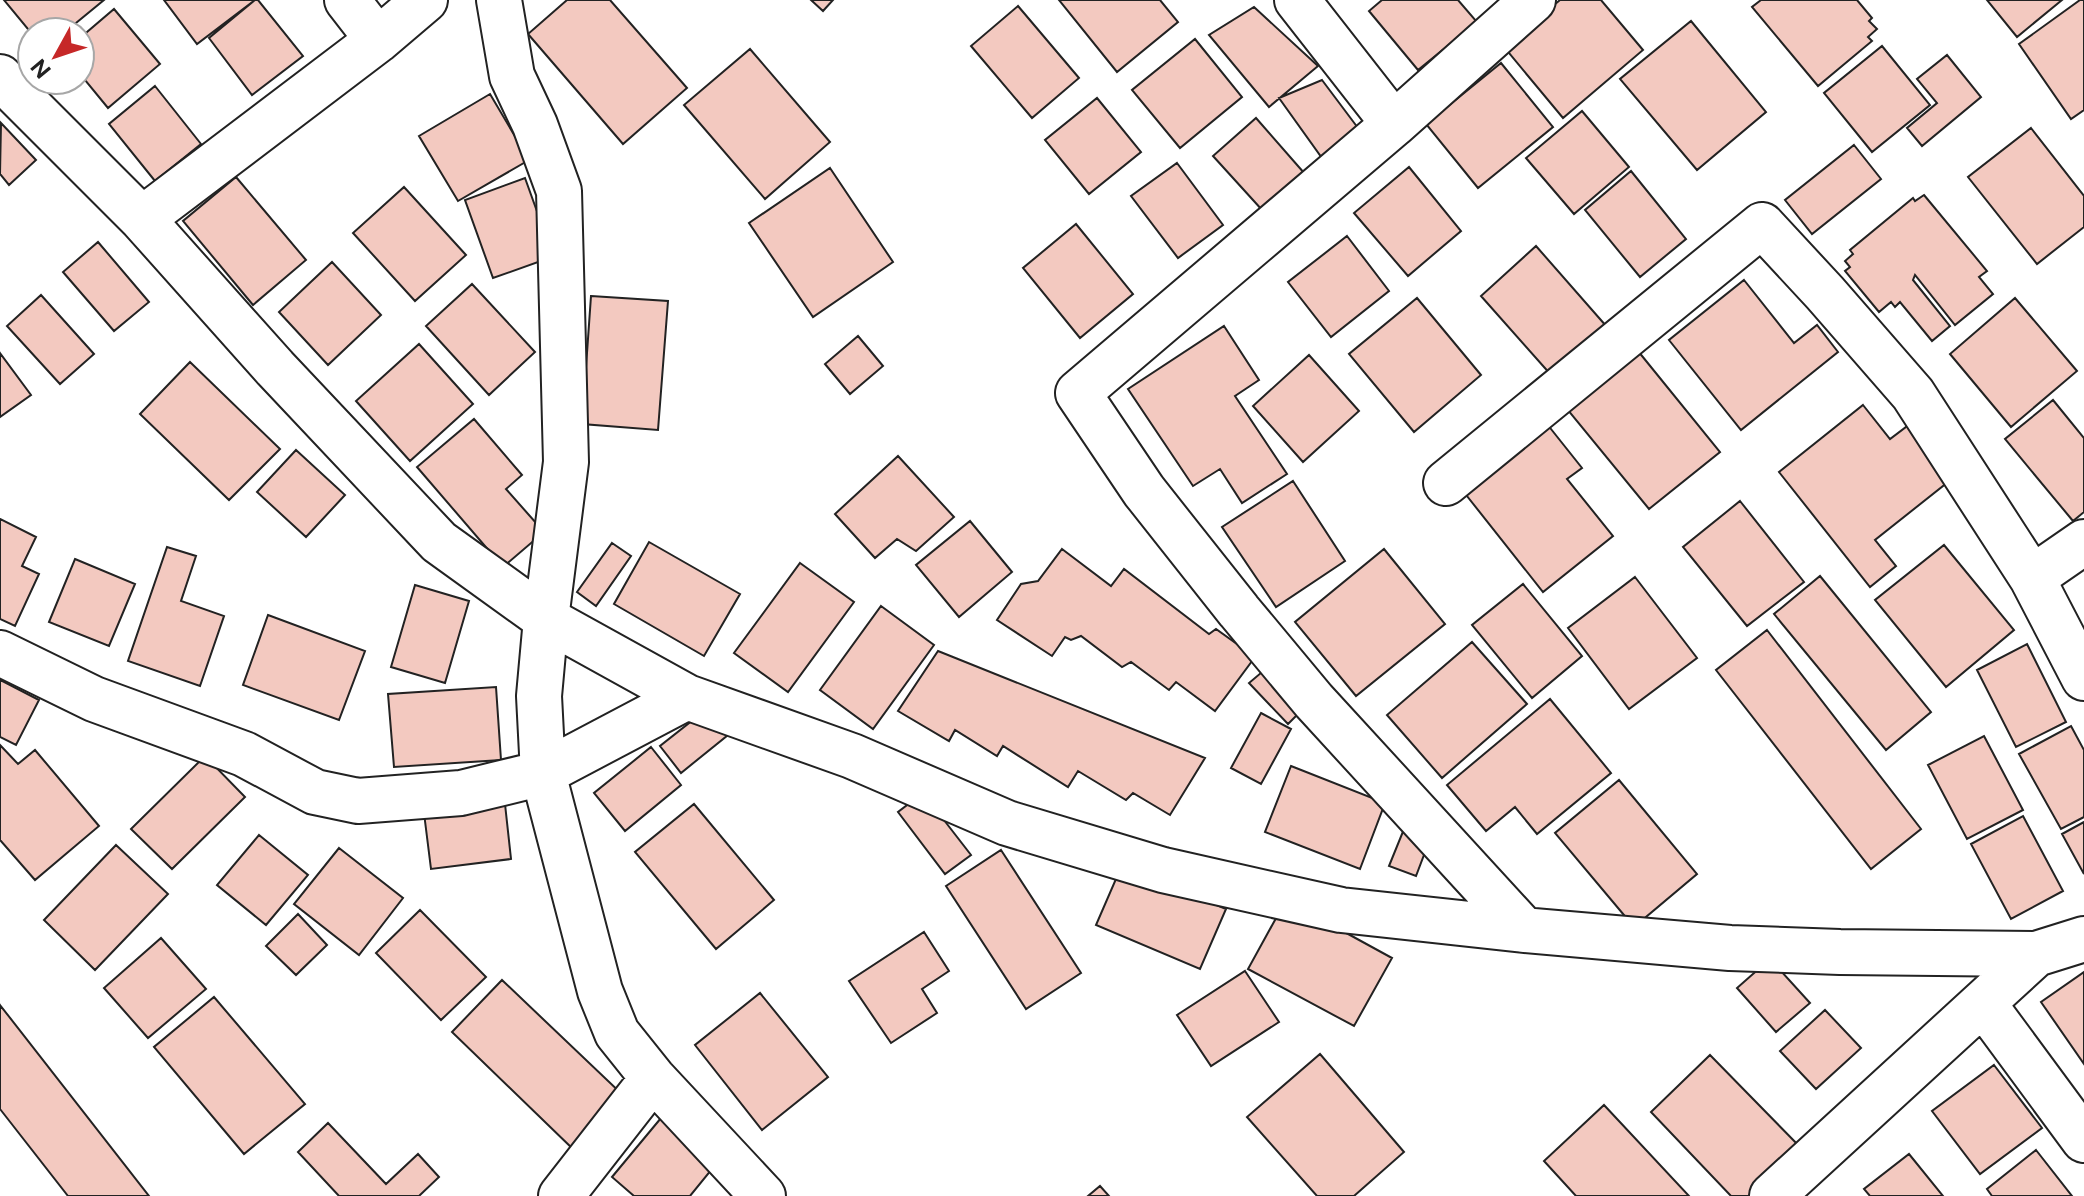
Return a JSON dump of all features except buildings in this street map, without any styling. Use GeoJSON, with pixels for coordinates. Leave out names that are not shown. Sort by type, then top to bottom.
{"type":"FeatureCollection","features":[{"type":"Feature","properties":{"kind":"street"},"geometry":{"type":"LineString","coordinates":[[347,0],[378,40]]}},
{"type":"Feature","properties":{"kind":"street"},"geometry":{"type":"LineString","coordinates":[[142,219],[378,40],[425,0]]}},
{"type":"Feature","properties":{"kind":"street"},"geometry":{"type":"LineString","coordinates":[[499,0],[512,76],[535,125],[559,191],[566,462],[539,696],[543,773],[580,923],[600,991],[617,1033],[653,1078],[763,1196]]}},
{"type":"Feature","properties":{"kind":"street"},"geometry":{"type":"LineString","coordinates":[[1297,0],[1394,124]]}},
{"type":"Feature","properties":{"kind":"street"},"geometry":{"type":"LineString","coordinates":[[1524,930],[1314,701],[1239,611],[1144,491],[1078,393],[1394,124],[1533,0]]}},
{"type":"Feature","properties":{"kind":"street"},"geometry":{"type":"LineString","coordinates":[[0,77],[142,219],[275,368],[439,542],[546,619],[687,697],[852,756],[1007,823],[1163,870],[1341,910],[1730,948],[2036,954],[2084,939]]}},
{"type":"Feature","properties":{"kind":"street"},"geometry":{"type":"LineString","coordinates":[[1446,483],[1762,225],[1913,394],[2032,578],[2084,678]]}},
{"type":"Feature","properties":{"kind":"street"},"geometry":{"type":"LineString","coordinates":[[2032,578],[2084,542]]}},
{"type":"Feature","properties":{"kind":"street"},"geometry":{"type":"LineString","coordinates":[[0,653],[94,699],[244,754],[315,792],[358,801],[461,793],[543,773],[687,697]]}},
{"type":"Feature","properties":{"kind":"street"},"geometry":{"type":"LineString","coordinates":[[1772,1196],[2036,954]]}},
{"type":"Feature","properties":{"kind":"street"},"geometry":{"type":"LineString","coordinates":[[1983,1003],[2084,1140]]}},
{"type":"Feature","properties":{"kind":"street"},"geometry":{"type":"LineString","coordinates":[[561,1196],[653,1078]]}}]}
